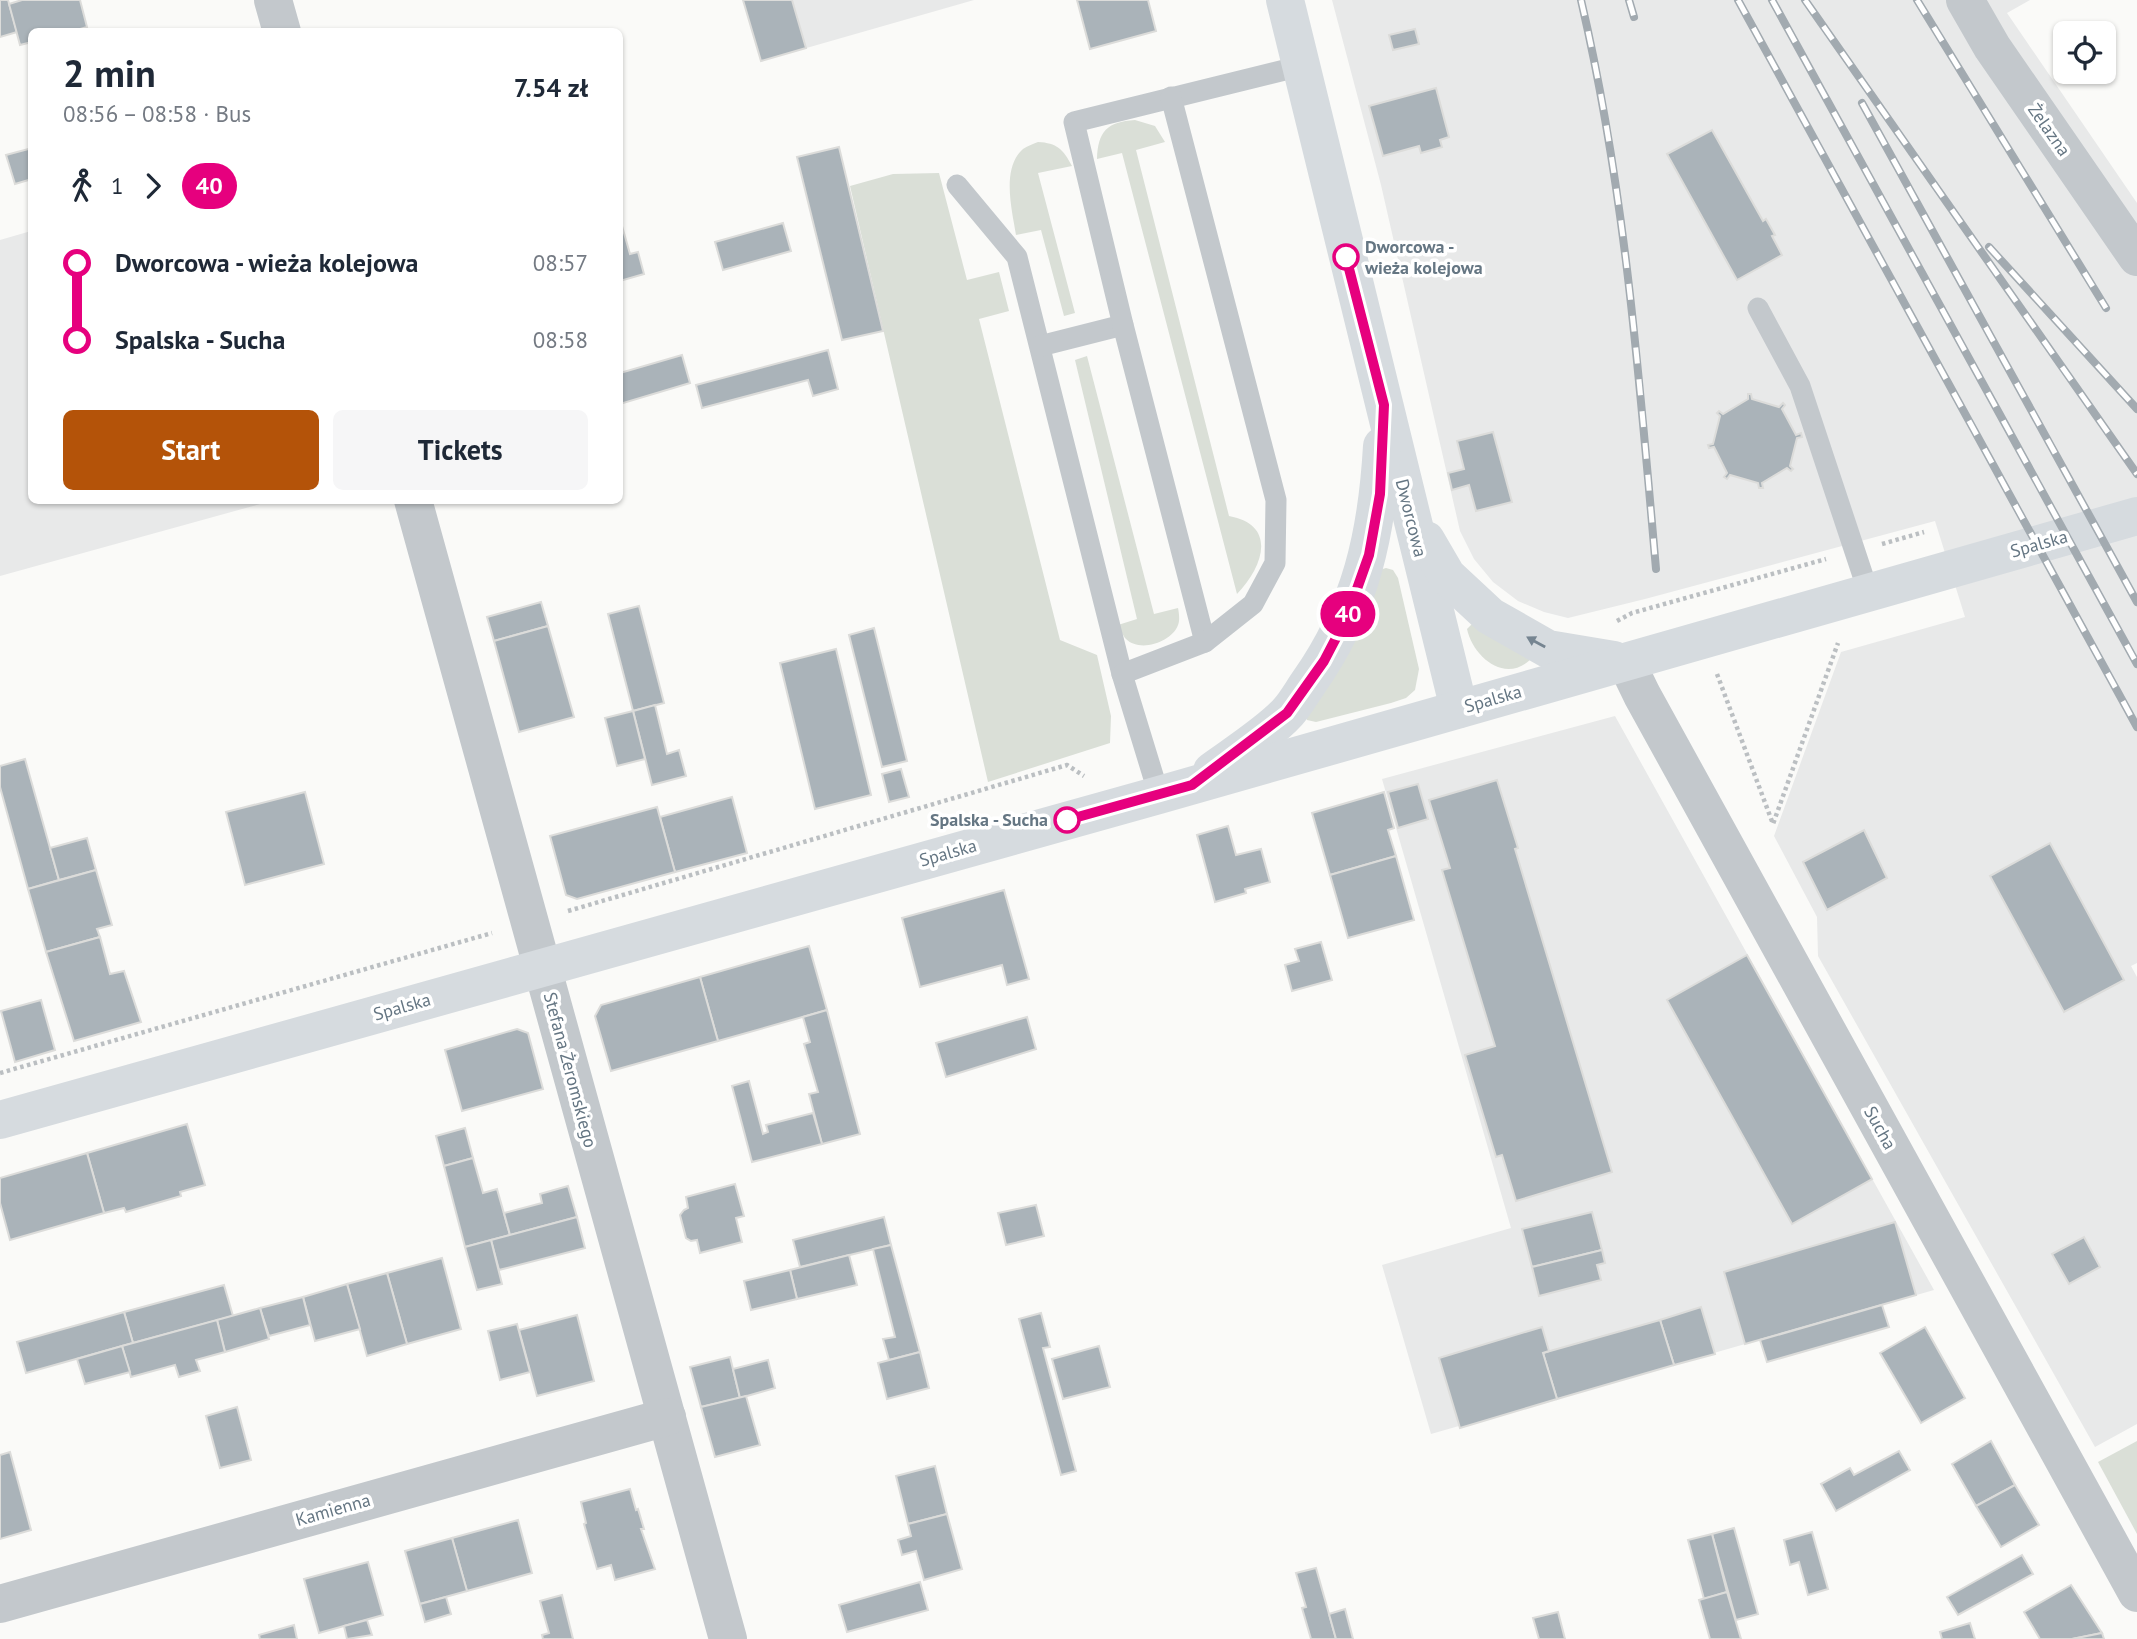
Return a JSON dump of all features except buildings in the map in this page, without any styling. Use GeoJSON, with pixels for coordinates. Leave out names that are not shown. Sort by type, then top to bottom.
{"type":"FeatureCollection","features":[{"type":"Feature","properties":{"kind":"street"},"geometry":{"type":"LineString","coordinates":[[273,0],[281,28]]}},
{"type":"Feature","properties":{"kind":"street","name":"Dworcowa"},"geometry":{"type":"LineString","coordinates":[[1285,0],[1459,709]]}},
{"type":"Feature","properties":{"kind":"street","name":"Żelazna"},"geometry":{"type":"LineString","coordinates":[[1965,0],[1992,47],[2137,257]]}},
{"type":"Feature","properties":{"kind":"street"},"geometry":{"type":"LineString","coordinates":[[1175,790],[1287,713],[1324,661],[1347,617],[1369,555],[1380,494],[1384,405]]}},
{"type":"Feature","properties":{"kind":"street","name":"Stefana Żeromskiego"},"geometry":{"type":"LineString","coordinates":[[414,504],[728,1639]]}},
{"type":"Feature","properties":{"kind":"street"},"geometry":{"type":"LineString","coordinates":[[1409,513],[1447,576],[1490,616],[1548,649],[1626,662]]}},
{"type":"Feature","properties":{"kind":"street","name":"Spalska"},"geometry":{"type":"LineString","coordinates":[[0,1120],[1869,594],[2137,516]]}},
{"type":"Feature","properties":{"kind":"street","name":"Sucha"},"geometry":{"type":"LineString","coordinates":[[1626,662],[2137,1592]]}},
{"type":"Feature","properties":{"kind":"street","name":"Kamienna"},"geometry":{"type":"LineString","coordinates":[[0,1604],[667,1416]]}},
{"type":"Feature","properties":{"kind":"lane"},"geometry":{"type":"LineString","coordinates":[[1205,642],[1074,122],[1301,66]]}},
{"type":"Feature","properties":{"kind":"lane"},"geometry":{"type":"LineString","coordinates":[[1122,674],[1205,642],[1253,604],[1275,563],[1276,500],[1171,97]]}},
{"type":"Feature","properties":{"kind":"lane"},"geometry":{"type":"LineString","coordinates":[[957,185],[1017,257],[1122,674],[1175,790]]}},
{"type":"Feature","properties":{"kind":"lane"},"geometry":{"type":"LineString","coordinates":[[1758,308],[1800,386],[1869,594]]}},
{"type":"Feature","properties":{"kind":"lane"},"geometry":{"type":"LineString","coordinates":[[1041,346],[1123,325]]}},
{"type":"Feature","properties":{"kind":"path"},"geometry":{"type":"LineString","coordinates":[[1608,625],[1632,613],[1926,532]]}},
{"type":"Feature","properties":{"kind":"path"},"geometry":{"type":"LineString","coordinates":[[1693,597],[1773,824],[1840,638]]}},
{"type":"Feature","properties":{"kind":"path"},"geometry":{"type":"LineString","coordinates":[[0,1073],[531,922],[1067,765],[1085,776]]}},
{"type":"Feature","properties":{"kind":"shaded area"},"geometry":{"type":"Polygon","coordinates":[[[743,0],[974,0],[761,61],[743,0]]]}},
{"type":"Feature","properties":{"kind":"shaded area"},"geometry":{"type":"Polygon","coordinates":[[[1332,0],[2030,0],[2007,13],[2053,84],[2056,84],[2137,203],[2137,963],[2131,966],[2137,977],[2137,1424],[2095,1447],[1818,956],[1817,917],[1774,836],[1841,652],[1965,617],[1935,521],[1568,618],[1518,601],[1493,582],[1474,559],[1460,531],[1381,185],[1332,0]]]}},
{"type":"Feature","properties":{"kind":"shaded area"},"geometry":{"type":"Polygon","coordinates":[[[1135,120],[1155,126],[1165,142],[1136,150],[1229,516],[1255,528],[1260,538],[1259,560],[1254,572],[1237,594],[1122,153],[1097,159],[1099,141],[1106,130],[1117,123],[1135,120]]]}},
{"type":"Feature","properties":{"kind":"shaded area"},"geometry":{"type":"Polygon","coordinates":[[[1038,142],[1059,148],[1072,166],[1038,173],[1075,313],[1064,316],[1041,230],[1016,235],[1012,214],[1012,167],[1023,149],[1038,142]]]}},
{"type":"Feature","properties":{"kind":"shaded area"},"geometry":{"type":"Polygon","coordinates":[[[939,173],[967,280],[999,272],[1009,311],[979,319],[1060,640],[1097,655],[1111,716],[1110,743],[988,782],[850,186],[893,174],[939,173]]]}},
{"type":"Feature","properties":{"kind":"shaded area"},"geometry":{"type":"Polygon","coordinates":[[[28,232],[28,504],[260,504],[0,576],[0,240],[28,232]]]}},
{"type":"Feature","properties":{"kind":"shaded area"},"geometry":{"type":"Polygon","coordinates":[[[1087,356],[1154,614],[1178,608],[1179,621],[1175,631],[1155,644],[1132,643],[1125,638],[1118,625],[1137,619],[1075,360],[1087,356]]]}},
{"type":"Feature","properties":{"kind":"shaded area"},"geometry":{"type":"Polygon","coordinates":[[[1386,568],[1393,570],[1398,578],[1419,669],[1415,690],[1406,698],[1391,703],[1316,722],[1307,720],[1304,714],[1376,571],[1386,568]]]}},
{"type":"Feature","properties":{"kind":"shaded area"},"geometry":{"type":"Polygon","coordinates":[[[1475,621],[1531,659],[1511,669],[1492,664],[1483,657],[1470,639],[1467,629],[1475,621]]]}},
{"type":"Feature","properties":{"kind":"shaded area"},"geometry":{"type":"Polygon","coordinates":[[[1615,716],[1934,1290],[1431,1434],[1382,1265],[1511,1228],[1382,779],[1615,716]]]}},
{"type":"Feature","properties":{"kind":"shaded area"},"geometry":{"type":"Polygon","coordinates":[[[2137,1441],[2137,1534],[2098,1462],[2137,1441]]]}},
{"type":"Feature","properties":{"kind":"railway"},"geometry":{"type":"LineString","coordinates":[[1581,0],[1620,212],[1656,569]]}},
{"type":"Feature","properties":{"kind":"railway"},"geometry":{"type":"LineString","coordinates":[[1629,0],[1634,17]]}},
{"type":"Feature","properties":{"kind":"railway"},"geometry":{"type":"LineString","coordinates":[[1738,0],[2137,727]]}},
{"type":"Feature","properties":{"kind":"railway"},"geometry":{"type":"LineString","coordinates":[[1772,0],[2137,664]]}},
{"type":"Feature","properties":{"kind":"railway"},"geometry":{"type":"LineString","coordinates":[[1805,0],[2137,474]]}},
{"type":"Feature","properties":{"kind":"railway"},"geometry":{"type":"LineString","coordinates":[[1917,0],[2106,308]]}},
{"type":"Feature","properties":{"kind":"railway"},"geometry":{"type":"LineString","coordinates":[[1862,103],[2137,602]]}},
{"type":"Feature","properties":{"kind":"railway"},"geometry":{"type":"LineString","coordinates":[[1989,247],[2137,409]]}},
{"type":"Feature","properties":{"kind":"bus line","name":"40"},"geometry":{"type":"LineString","coordinates":[[1067,820],[1192,785],[1287,713],[1324,661],[1347,617],[1369,555],[1380,494],[1384,405],[1346,257]]}},
{"type":"Feature","properties":{"kind":"place","name":"Dworcowa - wieża kolejowa"},"geometry":{"type":"Point","coordinates":[1346,257]}},
{"type":"Feature","properties":{"kind":"place","name":"Spalska - Sucha"},"geometry":{"type":"Point","coordinates":[1067,820]}}]}
